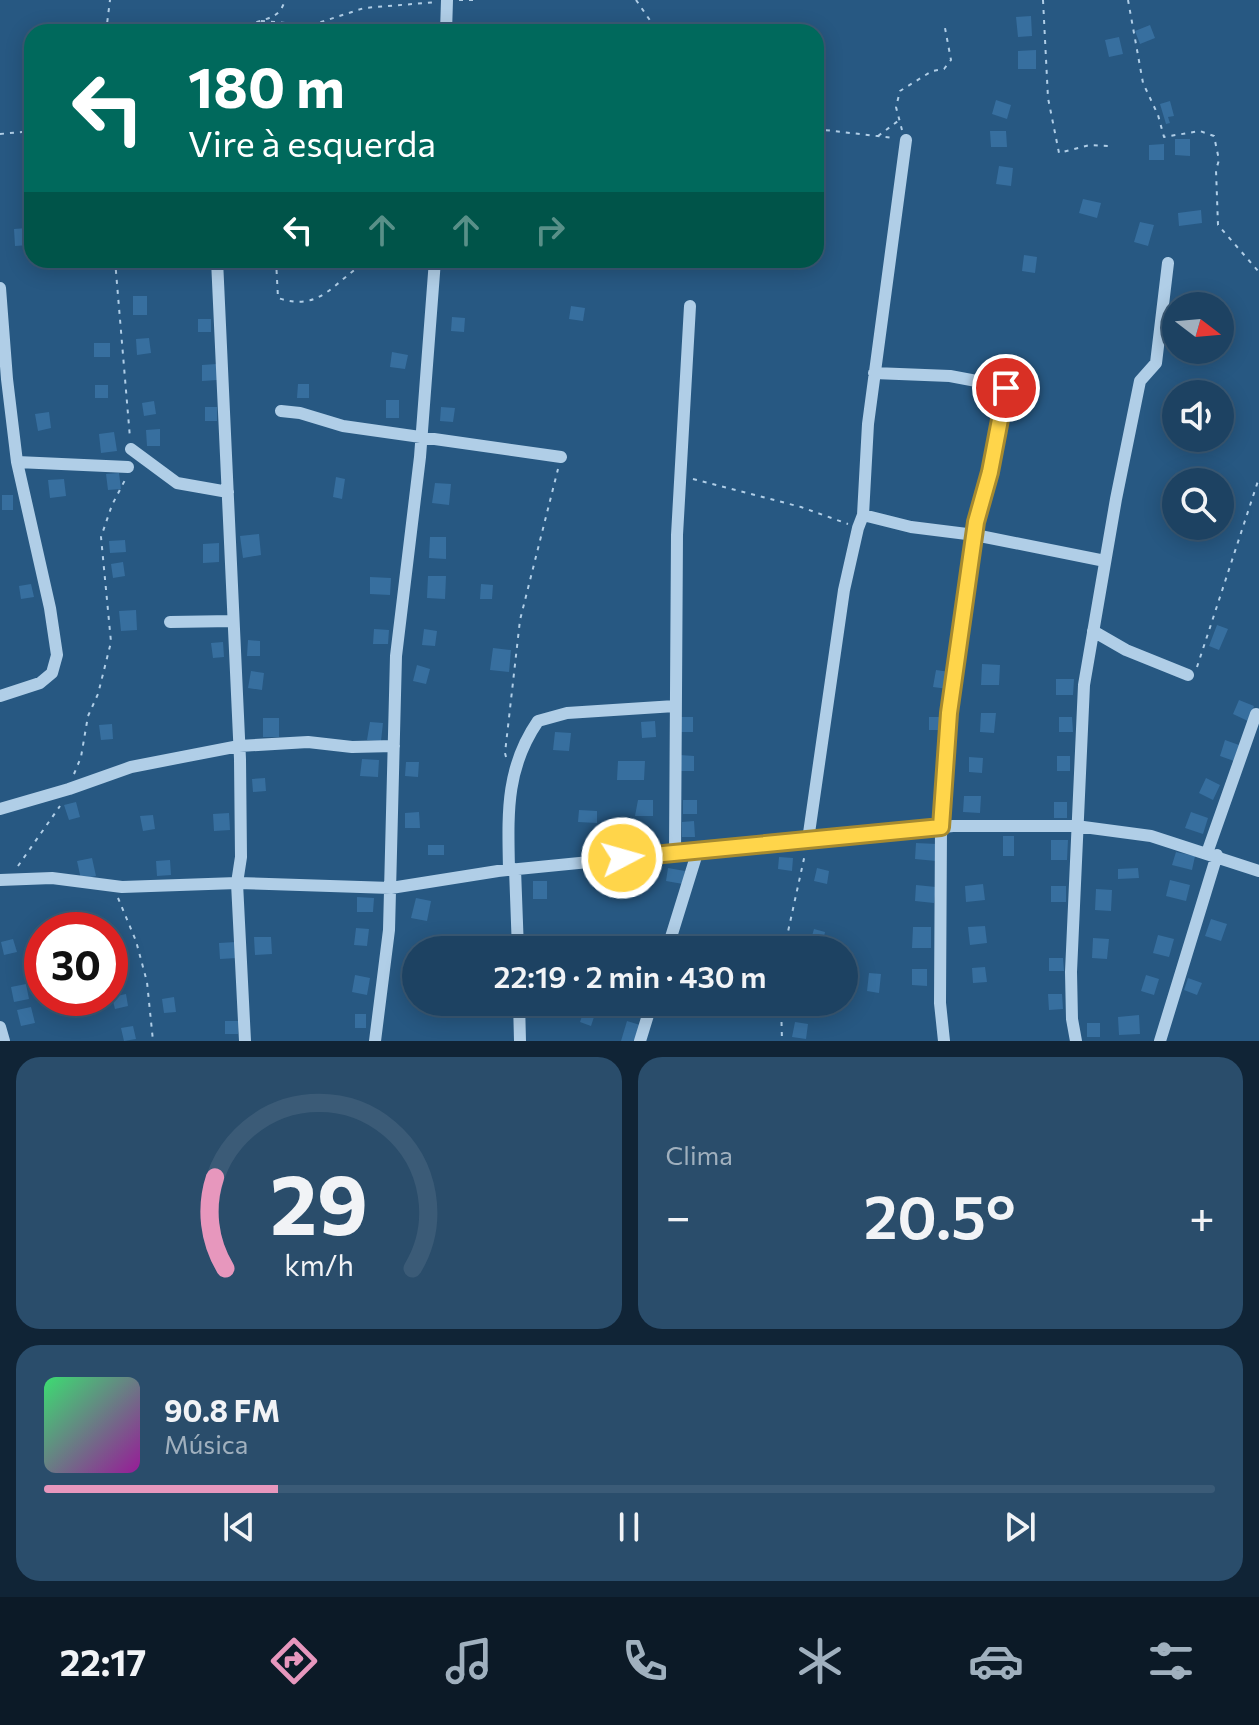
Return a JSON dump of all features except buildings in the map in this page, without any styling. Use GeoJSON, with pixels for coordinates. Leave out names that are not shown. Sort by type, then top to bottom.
{"type":"FeatureCollection","features":[{"type":"Feature","properties":{"kind":"street"},"geometry":{"type":"LineString","coordinates":[[446,24],[447,0]]}},
{"type":"Feature","properties":{"kind":"street"},"geometry":{"type":"LineString","coordinates":[[808,840],[844,590],[863,515],[868,424],[906,140]]}},
{"type":"Feature","properties":{"kind":"street"},"geometry":{"type":"LineString","coordinates":[[1076,1041],[1071,972],[1084,685],[1140,381],[1156,363],[1168,263]]}},
{"type":"Feature","properties":{"kind":"street"},"geometry":{"type":"LineString","coordinates":[[217,268],[239,746],[241,857],[237,883],[245,1041]]}},
{"type":"Feature","properties":{"kind":"street"},"geometry":{"type":"LineString","coordinates":[[375,1041],[389,930],[396,656],[422,438],[434,268]]}},
{"type":"Feature","properties":{"kind":"street"},"geometry":{"type":"LineString","coordinates":[[0,288],[17,462],[50,608],[56,665],[40,683],[0,696]]}},
{"type":"Feature","properties":{"kind":"street"},"geometry":{"type":"LineString","coordinates":[[675,852],[677,535],[690,306]]}},
{"type":"Feature","properties":{"kind":"street"},"geometry":{"type":"LineString","coordinates":[[874,373],[950,376],[1006,388],[990,472],[976,522],[949,713],[941,827],[940,1003],[944,1041]]}},
{"type":"Feature","properties":{"kind":"street"},"geometry":{"type":"LineString","coordinates":[[281,411],[300,413],[343,426],[561,457]]}},
{"type":"Feature","properties":{"kind":"street"},"geometry":{"type":"LineString","coordinates":[[0,438],[14,435]]}},
{"type":"Feature","properties":{"kind":"street"},"geometry":{"type":"LineString","coordinates":[[131,449],[177,483],[228,492]]}},
{"type":"Feature","properties":{"kind":"street"},"geometry":{"type":"LineString","coordinates":[[17,462],[128,467]]}},
{"type":"Feature","properties":{"kind":"street"},"geometry":{"type":"LineString","coordinates":[[863,515],[911,527],[975,535],[1105,561]]}},
{"type":"Feature","properties":{"kind":"street"},"geometry":{"type":"LineString","coordinates":[[170,622],[233,621]]}},
{"type":"Feature","properties":{"kind":"street"},"geometry":{"type":"LineString","coordinates":[[1093,631],[1126,650],[1188,675]]}},
{"type":"Feature","properties":{"kind":"street"},"geometry":{"type":"LineString","coordinates":[[517,936],[508,799],[519,758],[538,721],[567,713],[675,706]]}},
{"type":"Feature","properties":{"kind":"street"},"geometry":{"type":"LineString","coordinates":[[1160,1041],[1212,854],[1256,714]]}},
{"type":"Feature","properties":{"kind":"street"},"geometry":{"type":"LineString","coordinates":[[0,809],[131,767],[239,746],[308,742],[352,747],[394,746]]}},
{"type":"Feature","properties":{"kind":"street"},"geometry":{"type":"LineString","coordinates":[[5,879],[52,878],[113,886],[237,883],[391,888],[512,869],[941,827],[1076,826],[1151,836],[1259,871]]}},
{"type":"Feature","properties":{"kind":"street"},"geometry":{"type":"LineString","coordinates":[[671,936],[698,850]]}},
{"type":"Feature","properties":{"kind":"street"},"geometry":{"type":"LineString","coordinates":[[519,1016],[520,1041]]}},
{"type":"Feature","properties":{"kind":"street"},"geometry":{"type":"LineString","coordinates":[[640,1041],[648,1016]]}},
{"type":"Feature","properties":{"kind":"path"},"geometry":{"type":"LineString","coordinates":[[107,24],[110,0]]}},
{"type":"Feature","properties":{"kind":"path"},"geometry":{"type":"LineString","coordinates":[[256,24],[276,17],[285,0]]}},
{"type":"Feature","properties":{"kind":"path"},"geometry":{"type":"LineString","coordinates":[[315,24],[364,8],[474,0]]}},
{"type":"Feature","properties":{"kind":"path"},"geometry":{"type":"LineString","coordinates":[[636,0],[652,24]]}},
{"type":"Feature","properties":{"kind":"path"},"geometry":{"type":"LineString","coordinates":[[1043,0],[1048,98],[1059,153],[1090,145],[1110,146]]}},
{"type":"Feature","properties":{"kind":"path"},"geometry":{"type":"LineString","coordinates":[[1128,0],[1143,83],[1164,137],[1200,131],[1214,136],[1219,160],[1216,170],[1218,225],[1259,272]]}},
{"type":"Feature","properties":{"kind":"path"},"geometry":{"type":"LineString","coordinates":[[261,21],[299,24]]}},
{"type":"Feature","properties":{"kind":"path"},"geometry":{"type":"LineString","coordinates":[[906,140],[896,107],[900,91],[932,71],[944,69],[951,60],[945,28]]}},
{"type":"Feature","properties":{"kind":"path"},"geometry":{"type":"LineString","coordinates":[[877,136],[898,121]]}},
{"type":"Feature","properties":{"kind":"path"},"geometry":{"type":"LineString","coordinates":[[824,130],[906,140]]}},
{"type":"Feature","properties":{"kind":"path"},"geometry":{"type":"LineString","coordinates":[[0,134],[24,132]]}},
{"type":"Feature","properties":{"kind":"path"},"geometry":{"type":"LineString","coordinates":[[116,268],[131,449]]}},
{"type":"Feature","properties":{"kind":"path"},"geometry":{"type":"LineString","coordinates":[[276,268],[278,298],[295,304],[315,301],[358,268]]}},
{"type":"Feature","properties":{"kind":"path"},"geometry":{"type":"LineString","coordinates":[[514,777],[505,753],[520,620],[561,457]]}},
{"type":"Feature","properties":{"kind":"path"},"geometry":{"type":"LineString","coordinates":[[5,879],[56,814],[81,757],[88,716],[106,668],[111,642],[101,537],[128,467]]}},
{"type":"Feature","properties":{"kind":"path"},"geometry":{"type":"LineString","coordinates":[[680,475],[801,507],[858,528]]}},
{"type":"Feature","properties":{"kind":"path"},"geometry":{"type":"LineString","coordinates":[[1188,675],[1198,665],[1259,478]]}},
{"type":"Feature","properties":{"kind":"path"},"geometry":{"type":"LineString","coordinates":[[787,936],[808,840]]}},
{"type":"Feature","properties":{"kind":"path"},"geometry":{"type":"LineString","coordinates":[[113,886],[136,941],[147,982],[153,1041]]}},
{"type":"Feature","properties":{"kind":"path"},"geometry":{"type":"LineString","coordinates":[[781,1016],[782,1041]]}},
{"type":"Feature","properties":{"kind":"route"},"geometry":{"type":"LineString","coordinates":[[622,858],[941,827],[949,713],[976,522],[990,472],[1000,410],[1008,391],[1006,388]]}}]}
